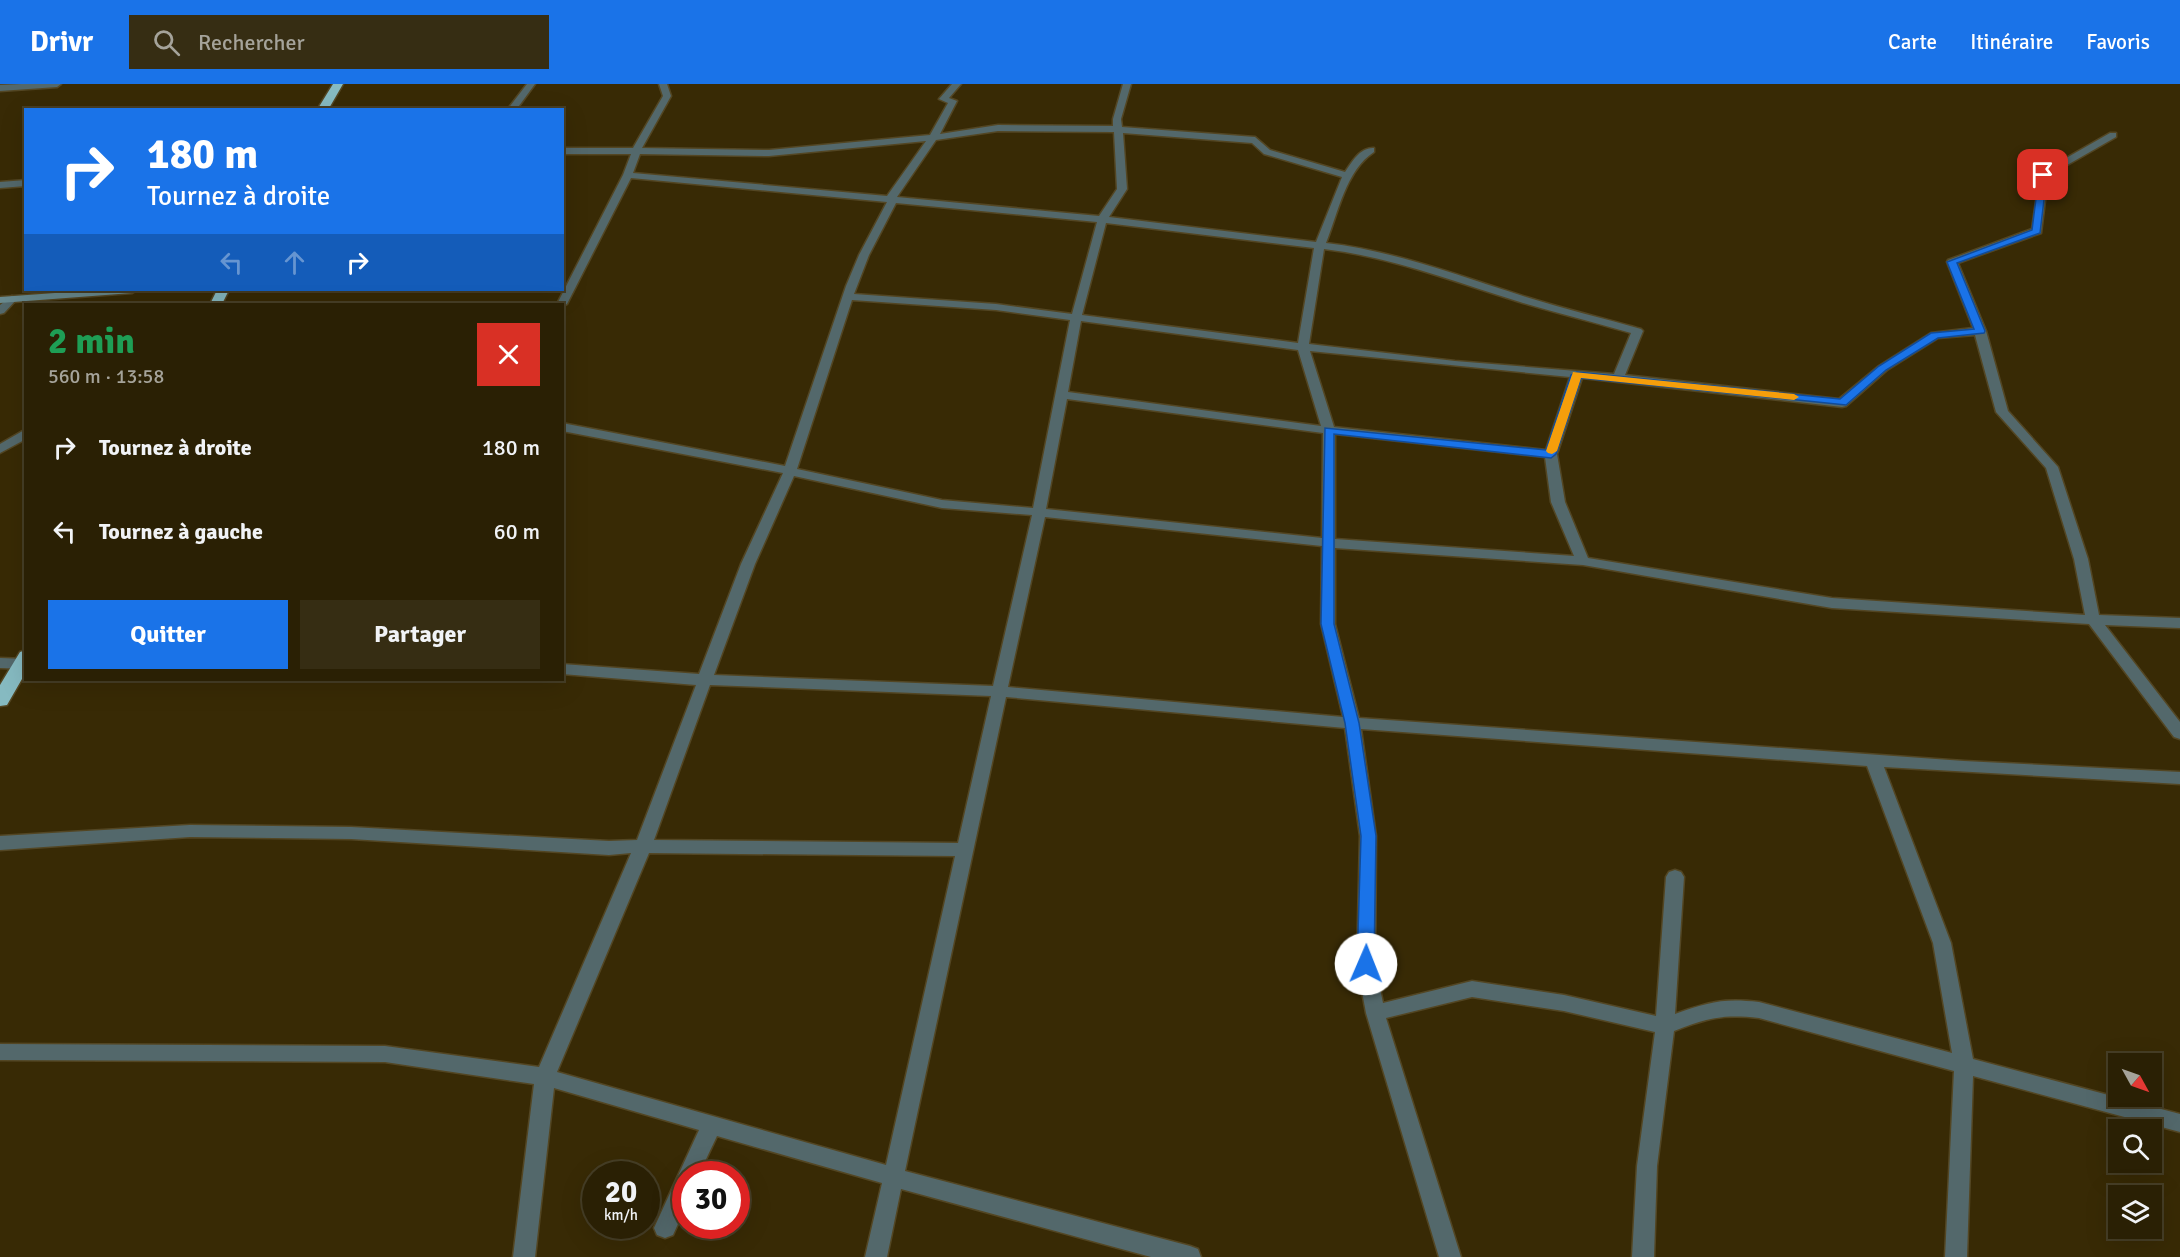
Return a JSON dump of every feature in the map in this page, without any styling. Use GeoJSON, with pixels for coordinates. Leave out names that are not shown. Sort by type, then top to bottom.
{"type":"FeatureCollection","features":[{"type":"Feature","properties":{"kind":"highway"},"geometry":{"type":"LineString","coordinates":[[322,108],[338,84]]}},
{"type":"Feature","properties":{"kind":"highway"},"geometry":{"type":"LineString","coordinates":[[0,700],[24,661]]}},
{"type":"Feature","properties":{"kind":"street"},"geometry":{"type":"LineString","coordinates":[[0,88],[57,84]]}},
{"type":"Feature","properties":{"kind":"street"},"geometry":{"type":"LineString","coordinates":[[513,108],[531,84]]}},
{"type":"Feature","properties":{"kind":"street"},"geometry":{"type":"LineString","coordinates":[[563,303],[628,175],[636,151],[667,96],[663,84]]}},
{"type":"Feature","properties":{"kind":"street"},"geometry":{"type":"LineString","coordinates":[[524,1257],[545,1077],[643,846],[748,564],[790,471],[864,255],[894,200],[892,195],[925,153],[932,138],[938,132],[953,101],[943,99],[957,84]]}},
{"type":"Feature","properties":{"kind":"street"},"geometry":{"type":"LineString","coordinates":[[876,1257],[1038,512],[1076,318],[1102,220],[1122,189],[1117,120],[1127,84]]}},
{"type":"Feature","properties":{"kind":"street"},"geometry":{"type":"LineString","coordinates":[[0,100],[14,86]]}},
{"type":"Feature","properties":{"kind":"street"},"geometry":{"type":"LineString","coordinates":[[564,151],[769,153],[932,138],[998,128],[1118,129],[1255,140],[1267,152],[1347,176]]}},
{"type":"Feature","properties":{"kind":"street"},"geometry":{"type":"LineString","coordinates":[[2113,135],[2043,175],[2037,231],[1952,262],[1980,331],[2002,412],[2052,467],[2081,559],[2092,620],[2180,733]]}},
{"type":"Feature","properties":{"kind":"street"},"geometry":{"type":"LineString","coordinates":[[1371,150],[1360,157],[1347,176],[1320,245],[1303,347],[1329,430],[1328,624],[1352,723],[1368,836],[1366,964],[1375,1013],[1450,1257]]}},
{"type":"Feature","properties":{"kind":"street"},"geometry":{"type":"LineString","coordinates":[[628,175],[1102,220],[1320,245],[1414,264],[1526,300],[1637,331],[1618,378]]}},
{"type":"Feature","properties":{"kind":"street"},"geometry":{"type":"LineString","coordinates":[[0,185],[24,183]]}},
{"type":"Feature","properties":{"kind":"street"},"geometry":{"type":"LineString","coordinates":[[0,310],[6,299],[118,291]]}},
{"type":"Feature","properties":{"kind":"street"},"geometry":{"type":"LineString","coordinates":[[848,297],[996,307],[1303,347],[1842,403],[1882,368],[1935,335],[1980,331]]}},
{"type":"Feature","properties":{"kind":"street"},"geometry":{"type":"LineString","coordinates":[[1577,375],[1551,454],[1558,502],[1583,561]]}},
{"type":"Feature","properties":{"kind":"street"},"geometry":{"type":"LineString","coordinates":[[1060,394],[1143,407],[1329,430],[1551,454]]}},
{"type":"Feature","properties":{"kind":"street"},"geometry":{"type":"LineString","coordinates":[[564,427],[790,471],[942,504],[1328,543],[1583,561],[1832,603],[2092,620],[2180,623]]}},
{"type":"Feature","properties":{"kind":"street"},"geometry":{"type":"LineString","coordinates":[[0,449],[24,434]]}},
{"type":"Feature","properties":{"kind":"street"},"geometry":{"type":"LineString","coordinates":[[0,663],[24,661]]}},
{"type":"Feature","properties":{"kind":"street"},"geometry":{"type":"LineString","coordinates":[[564,669],[704,680],[998,691],[1352,723],[1873,760],[2180,778]]}},
{"type":"Feature","properties":{"kind":"street"},"geometry":{"type":"LineString","coordinates":[[1873,760],[1942,943],[1964,1065],[1956,1257]]}},
{"type":"Feature","properties":{"kind":"street"},"geometry":{"type":"LineString","coordinates":[[0,843],[190,831],[351,833],[609,848],[643,846],[966,850]]}},
{"type":"Feature","properties":{"kind":"street"},"geometry":{"type":"LineString","coordinates":[[1643,1257],[1650,1131],[1665,1026],[1676,876]]}},
{"type":"Feature","properties":{"kind":"street"},"geometry":{"type":"LineString","coordinates":[[1375,1013],[1472,989],[1554,1001],[1665,1026],[1712,1009],[1733,1007],[1759,1010],[2180,1123]]}},
{"type":"Feature","properties":{"kind":"street"},"geometry":{"type":"LineString","coordinates":[[0,1052],[385,1054],[545,1077],[892,1177],[1190,1257]]}},
{"type":"Feature","properties":{"kind":"street"},"geometry":{"type":"LineString","coordinates":[[695,1161],[712,1125]]}},
{"type":"Feature","properties":{"kind":"street"},"geometry":{"type":"LineString","coordinates":[[664,1228],[672,1211]]}},
{"type":"Feature","properties":{"kind":"slow traffic"},"geometry":{"type":"LineString","coordinates":[[1552,451],[1577,375],[1794,397]]}},
{"type":"Feature","properties":{"kind":"route"},"geometry":{"type":"LineString","coordinates":[[1366,964],[1368,836],[1352,723],[1328,624],[1329,430],[1551,454],[1577,375],[1654,381],[1842,403],[1882,368],[1935,335],[1980,331],[1952,262],[2037,231],[2043,175]]}}]}
